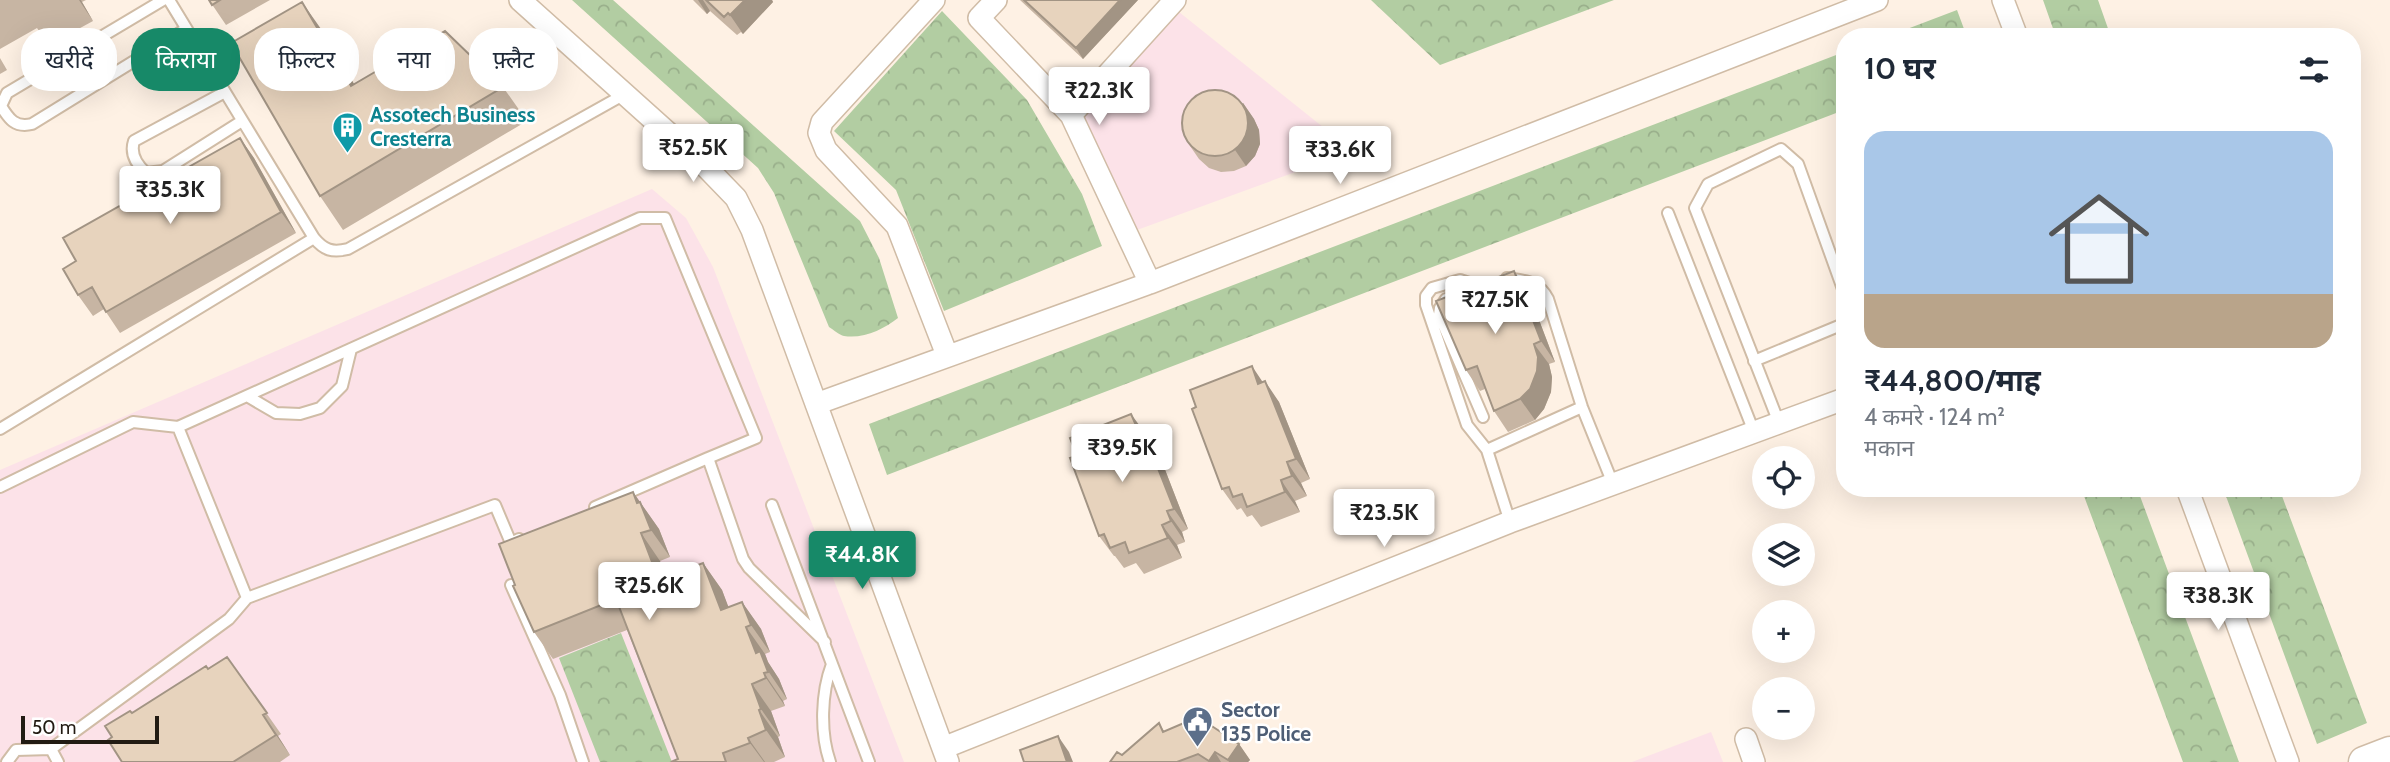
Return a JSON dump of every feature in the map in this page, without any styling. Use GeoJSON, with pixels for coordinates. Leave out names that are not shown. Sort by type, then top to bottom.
{"type":"FeatureCollection","features":[{"type":"Feature","properties":{"kind":"street"},"geometry":{"type":"LineString","coordinates":[[520,0],[706,167],[736,198],[752,230],[946,755],[1510,522],[1836,403]]}},
{"type":"Feature","properties":{"kind":"street"},"geometry":{"type":"LineString","coordinates":[[934,0],[822,122],[819,133],[826,150],[897,226],[947,355]]}},
{"type":"Feature","properties":{"kind":"street"},"geometry":{"type":"LineString","coordinates":[[996,0],[979,18],[1070,115],[1150,283]]}},
{"type":"Feature","properties":{"kind":"street"},"geometry":{"type":"LineString","coordinates":[[1070,115],[1175,0]]}},
{"type":"Feature","properties":{"kind":"street"},"geometry":{"type":"LineString","coordinates":[[816,404],[1150,283],[1877,0]]}},
{"type":"Feature","properties":{"kind":"street"},"geometry":{"type":"LineString","coordinates":[[2003,0],[2014,28]]}},
{"type":"Feature","properties":{"kind":"street"},"geometry":{"type":"LineString","coordinates":[[2190,497],[2283,761]]}},
{"type":"Feature","properties":{"kind":"street"},"geometry":{"type":"LineString","coordinates":[[1746,739],[1754,762]]}},
{"type":"Feature","properties":{"kind":"street"},"geometry":{"type":"LineString","coordinates":[[2364,762],[2390,752]]}},
{"type":"Feature","properties":{"kind":"lane"},"geometry":{"type":"LineString","coordinates":[[131,63],[32,124],[22,126],[9,119],[1,106],[7,93],[163,0]]}},
{"type":"Feature","properties":{"kind":"lane"},"geometry":{"type":"LineString","coordinates":[[169,0],[185,28]]}},
{"type":"Feature","properties":{"kind":"lane"},"geometry":{"type":"LineString","coordinates":[[243,121],[163,171],[146,173],[138,166],[131,148],[134,141],[223,93],[243,121],[314,238],[321,247],[337,251],[348,248],[625,94]]}},
{"type":"Feature","properties":{"kind":"lane"},"geometry":{"type":"LineString","coordinates":[[1779,424],[1695,208],[1708,184],[1781,149],[1798,164],[1836,270]]}},
{"type":"Feature","properties":{"kind":"lane"},"geometry":{"type":"LineString","coordinates":[[1668,213],[1754,432]]}},
{"type":"Feature","properties":{"kind":"lane"},"geometry":{"type":"LineString","coordinates":[[0,487],[133,422],[178,427],[640,218],[665,218],[756,438],[585,511]]}},
{"type":"Feature","properties":{"kind":"lane"},"geometry":{"type":"LineString","coordinates":[[0,429],[314,238]]}},
{"type":"Feature","properties":{"kind":"lane"},"geometry":{"type":"LineString","coordinates":[[1483,417],[1439,315],[1443,301],[1504,277],[1534,282],[1543,289],[1548,299],[1582,407],[1613,484]]}},
{"type":"Feature","properties":{"kind":"lane"},"geometry":{"type":"LineString","coordinates":[[1481,287],[1460,279],[1432,288],[1426,296],[1426,304],[1467,425],[1487,450],[1510,522]]}},
{"type":"Feature","properties":{"kind":"lane"},"geometry":{"type":"LineString","coordinates":[[1754,361],[1836,327]]}},
{"type":"Feature","properties":{"kind":"lane"},"geometry":{"type":"LineString","coordinates":[[247,396],[276,413],[300,414],[320,408],[342,386],[351,349]]}},
{"type":"Feature","properties":{"kind":"lane"},"geometry":{"type":"LineString","coordinates":[[1487,450],[1582,407]]}},
{"type":"Feature","properties":{"kind":"lane"},"geometry":{"type":"LineString","coordinates":[[178,427],[247,598]]}},
{"type":"Feature","properties":{"kind":"lane"},"geometry":{"type":"LineString","coordinates":[[708,458],[743,559],[756,577],[825,642]]}},
{"type":"Feature","properties":{"kind":"lane"},"geometry":{"type":"LineString","coordinates":[[7,762],[16,750],[51,749],[229,619],[247,598],[495,505],[511,543],[536,532]]}},
{"type":"Feature","properties":{"kind":"lane"},"geometry":{"type":"LineString","coordinates":[[772,505],[869,762]]}},
{"type":"Feature","properties":{"kind":"lane"},"geometry":{"type":"LineString","coordinates":[[511,585],[560,695],[583,762]]}},
{"type":"Feature","properties":{"kind":"lane"},"geometry":{"type":"LineString","coordinates":[[831,762],[825,734],[825,684],[832,664]]}},
{"type":"Feature","properties":{"kind":"lane"},"geometry":{"type":"LineString","coordinates":[[51,749],[58,762]]}},
{"type":"Feature","properties":{"kind":"shaded area"},"geometry":{"type":"Polygon","coordinates":[[[1179,12],[1353,151],[1137,230],[1078,122],[1179,12]]]}},
{"type":"Feature","properties":{"kind":"shaded area"},"geometry":{"type":"Polygon","coordinates":[[[652,189],[686,218],[713,267],[904,762],[0,762],[0,470],[652,189]]]}},
{"type":"Feature","properties":{"kind":"shaded area"},"geometry":{"type":"Polygon","coordinates":[[[1711,732],[1723,762],[1632,762],[1711,732]]]}},
{"type":"Feature","properties":{"kind":"green space"},"geometry":{"type":"Polygon","coordinates":[[[572,0],[613,0],[860,221],[879,258],[898,318],[880,329],[859,336],[842,335],[829,327],[774,193],[758,168],[572,0]]]}},
{"type":"Feature","properties":{"kind":"green space"},"geometry":{"type":"Polygon","coordinates":[[[1371,0],[1614,0],[1440,65],[1371,0]]]}},
{"type":"Feature","properties":{"kind":"green space"},"geometry":{"type":"Polygon","coordinates":[[[2043,0],[2098,0],[2108,28],[2053,28],[2043,0]]]}},
{"type":"Feature","properties":{"kind":"green space"},"geometry":{"type":"Polygon","coordinates":[[[1957,10],[1964,28],[1910,28],[1957,10]]]}},
{"type":"Feature","properties":{"kind":"green space"},"geometry":{"type":"Polygon","coordinates":[[[942,11],[1027,100],[1082,194],[1102,246],[944,311],[896,190],[834,131],[942,11]]]}},
{"type":"Feature","properties":{"kind":"green space"},"geometry":{"type":"Polygon","coordinates":[[[1836,55],[1836,113],[887,475],[869,424],[1836,55]]]}},
{"type":"Feature","properties":{"kind":"green space"},"geometry":{"type":"Polygon","coordinates":[[[2084,497],[2140,497],[2239,762],[2183,762],[2084,497]]]}},
{"type":"Feature","properties":{"kind":"green space"},"geometry":{"type":"Polygon","coordinates":[[[2226,497],[2282,497],[2367,723],[2317,744],[2226,497]]]}},
{"type":"Feature","properties":{"kind":"green space"},"geometry":{"type":"Polygon","coordinates":[[[621,633],[672,762],[600,762],[559,658],[621,633]]]}},
{"type":"Feature","properties":{"kind":"building"},"geometry":{"type":"Polygon","coordinates":[[[706,0],[745,0],[730,15],[728,13],[724,17],[706,0]]]}},
{"type":"Feature","properties":{"kind":"building"},"geometry":{"type":"Polygon","coordinates":[[[1024,0],[1120,0],[1076,48],[1024,0]]]}},
{"type":"Feature","properties":{"kind":"building"},"geometry":{"type":"Polygon","coordinates":[[[302,2],[317,28],[257,28],[302,2]]]}},
{"type":"Feature","properties":{"kind":"building"},"geometry":{"type":"Polygon","coordinates":[[[254,30],[254,83],[240,58],[240,38],[254,30]]]}},
{"type":"Feature","properties":{"kind":"building"},"geometry":{"type":"Polygon","coordinates":[[[455,41],[469,54],[469,91],[496,91],[320,196],[259,91],[359,91],[359,81],[373,73],[373,91],[455,91],[455,41]]]}},
{"type":"Feature","properties":{"kind":"building"},"geometry":{"type":"Polygon","coordinates":[[[1208,90],[1222,90],[1234,95],[1243,104],[1248,123],[1246,136],[1239,147],[1222,156],[1208,156],[1196,151],[1187,142],[1182,130],[1182,116],[1187,104],[1196,95],[1208,90]]]}},
{"type":"Feature","properties":{"kind":"building"},"geometry":{"type":"Polygon","coordinates":[[[240,138],[281,212],[106,312],[92,287],[78,295],[63,269],[76,261],[63,238],[240,138]]]}},
{"type":"Feature","properties":{"kind":"building"},"geometry":{"type":"Polygon","coordinates":[[[1514,271],[1541,341],[1534,344],[1538,357],[1537,371],[1530,389],[1520,399],[1494,411],[1477,366],[1466,370],[1436,301],[1514,271]]]}},
{"type":"Feature","properties":{"kind":"building"},"geometry":{"type":"Polygon","coordinates":[[[1252,366],[1258,384],[1265,381],[1296,459],[1287,462],[1292,476],[1281,480],[1285,492],[1247,507],[1242,494],[1233,497],[1229,487],[1222,489],[1192,409],[1196,407],[1190,390],[1252,366]]]}},
{"type":"Feature","properties":{"kind":"building"},"geometry":{"type":"Polygon","coordinates":[[[1131,414],[1138,430],[1142,428],[1174,509],[1167,511],[1171,521],[1162,525],[1168,538],[1129,553],[1125,542],[1110,548],[1104,534],[1099,536],[1070,458],[1077,456],[1070,438],[1131,414]]]}},
{"type":"Feature","properties":{"kind":"building"},"geometry":{"type":"Polygon","coordinates":[[[633,492],[651,530],[641,533],[657,575],[683,565],[685,570],[703,563],[721,610],[742,602],[751,625],[746,627],[756,653],[760,651],[768,672],[764,673],[766,678],[752,684],[766,730],[748,738],[750,743],[723,753],[726,762],[671,762],[678,759],[616,599],[534,632],[513,586],[515,585],[499,544],[633,492]]]}},
{"type":"Feature","properties":{"kind":"building"},"geometry":{"type":"Polygon","coordinates":[[[227,657],[267,713],[263,715],[276,735],[233,762],[122,762],[108,740],[112,737],[105,726],[130,711],[132,713],[206,666],[208,669],[227,657]]]}},
{"type":"Feature","properties":{"kind":"building"},"geometry":{"type":"Polygon","coordinates":[[[1198,717],[1239,744],[1228,760],[1215,752],[1209,761],[1198,754],[1177,762],[1110,762],[1117,752],[1122,755],[1159,723],[1163,732],[1198,717]]]}},
{"type":"Feature","properties":{"kind":"building"},"geometry":{"type":"Polygon","coordinates":[[[1058,736],[1067,762],[1024,762],[1020,750],[1058,736]]]}},
{"type":"Feature","properties":{"kind":"place","name":"Assotech Business Cresterra"},"geometry":{"type":"Point","coordinates":[347,154]}},
{"type":"Feature","properties":{"kind":"place","name":"Sector 135 Police"},"geometry":{"type":"Point","coordinates":[1198,749]}}]}
